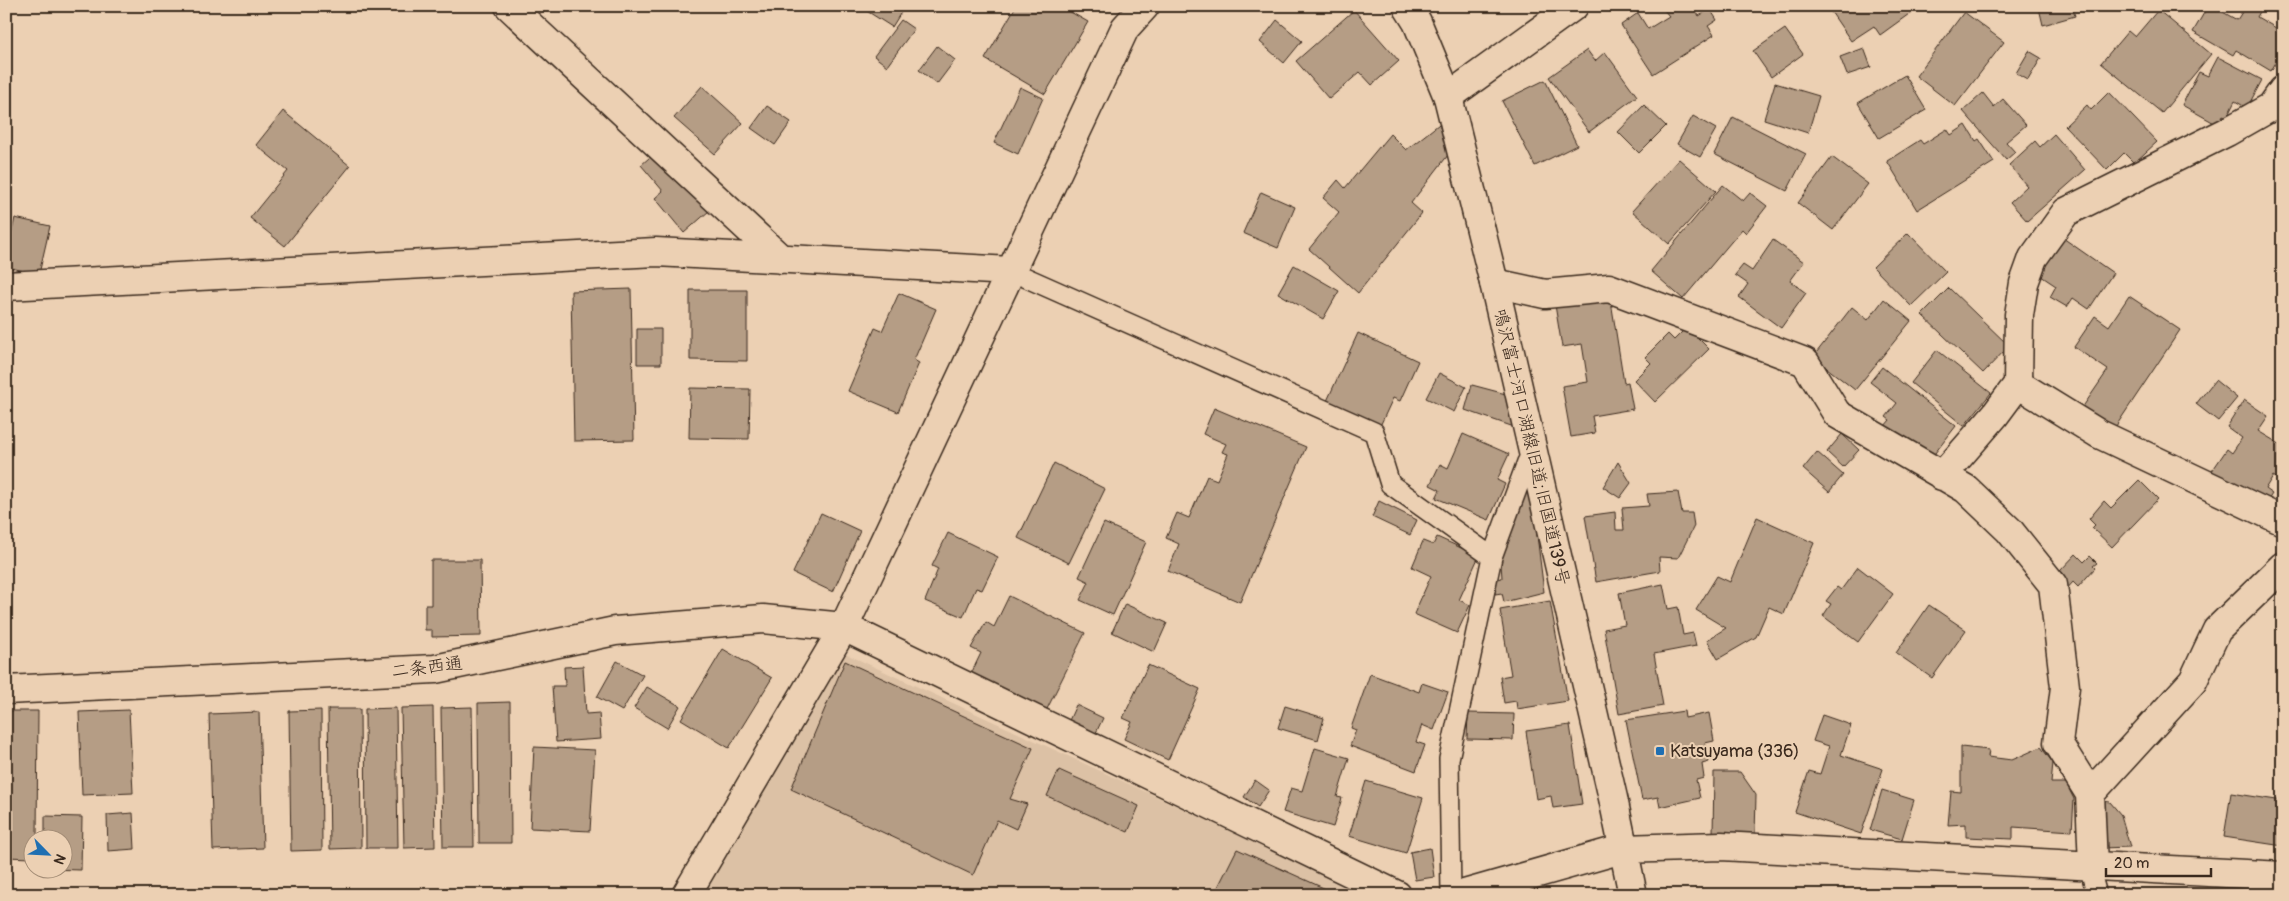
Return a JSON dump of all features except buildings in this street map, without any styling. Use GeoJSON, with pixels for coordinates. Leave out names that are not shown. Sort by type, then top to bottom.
{"type":"FeatureCollection","features":[{"type":"Feature","properties":{"kind":"street"},"geometry":{"type":"LineString","coordinates":[[509,6],[781,259]]}},
{"type":"Feature","properties":{"kind":"street"},"geometry":{"type":"LineString","coordinates":[[686,895],[844,627],[1125,28],[1145,6]]}},
{"type":"Feature","properties":{"kind":"street","name":"鳴沢富士河口湖線旧道;旧国道139号"},"geometry":{"type":"LineString","coordinates":[[1407,6],[1417,22],[1448,97],[1494,283],[1613,798],[1633,895]]}},
{"type":"Feature","properties":{"kind":"street"},"geometry":{"type":"LineString","coordinates":[[1448,97],[1574,6]]}},
{"type":"Feature","properties":{"kind":"street"},"geometry":{"type":"LineString","coordinates":[[1942,476],[1995,416],[2018,384],[2019,315],[2024,283],[2033,258],[2066,212],[2226,132],[2271,106],[2283,90]]}},
{"type":"Feature","properties":{"kind":"street"},"geometry":{"type":"LineString","coordinates":[[6,286],[656,252],[1011,271]]}},
{"type":"Feature","properties":{"kind":"street"},"geometry":{"type":"LineString","coordinates":[[1494,283],[1545,294],[1608,288],[1805,362],[1837,414],[1966,489],[2009,530],[2053,585],[2065,686],[2058,743],[2090,794],[2091,866]]}},
{"type":"Feature","properties":{"kind":"street"},"geometry":{"type":"LineString","coordinates":[[2018,384],[2099,434],[2283,521]]}},
{"type":"Feature","properties":{"kind":"street"},"geometry":{"type":"LineString","coordinates":[[2090,794],[2193,681],[2217,630],[2283,566]]}},
{"type":"Feature","properties":{"kind":"street","name":"二条西通"},"geometry":{"type":"LineString","coordinates":[[6,690],[434,669],[615,631],[763,619],[844,627]]}},
{"type":"Feature","properties":{"kind":"street"},"geometry":{"type":"LineString","coordinates":[[844,627],[1397,895]]}},
{"type":"Feature","properties":{"kind":"street"},"geometry":{"type":"LineString","coordinates":[[1461,895],[1622,849],[1721,846],[2283,876]]}},
{"type":"Feature","properties":{"kind":"lane"},"geometry":{"type":"LineString","coordinates":[[1011,271],[1374,432],[1390,484],[1492,558]]}},
{"type":"Feature","properties":{"kind":"lane"},"geometry":{"type":"LineString","coordinates":[[1451,895],[1449,759],[1492,558],[1527,462],[1534,457]]}},
{"type":"Feature","properties":{"kind":"lane"},"geometry":{"type":"LineString","coordinates":[[2091,866],[2097,895]]}},
{"type":"Feature","properties":{"kind":"shaded area"},"geometry":{"type":"Polygon","coordinates":[[[844,653],[1370,895],[704,895],[844,653]]]}},
{"type":"Feature","properties":{"kind":"place","name":"Katsuyama (336)"},"geometry":{"type":"Point","coordinates":[1660,751]}}]}
